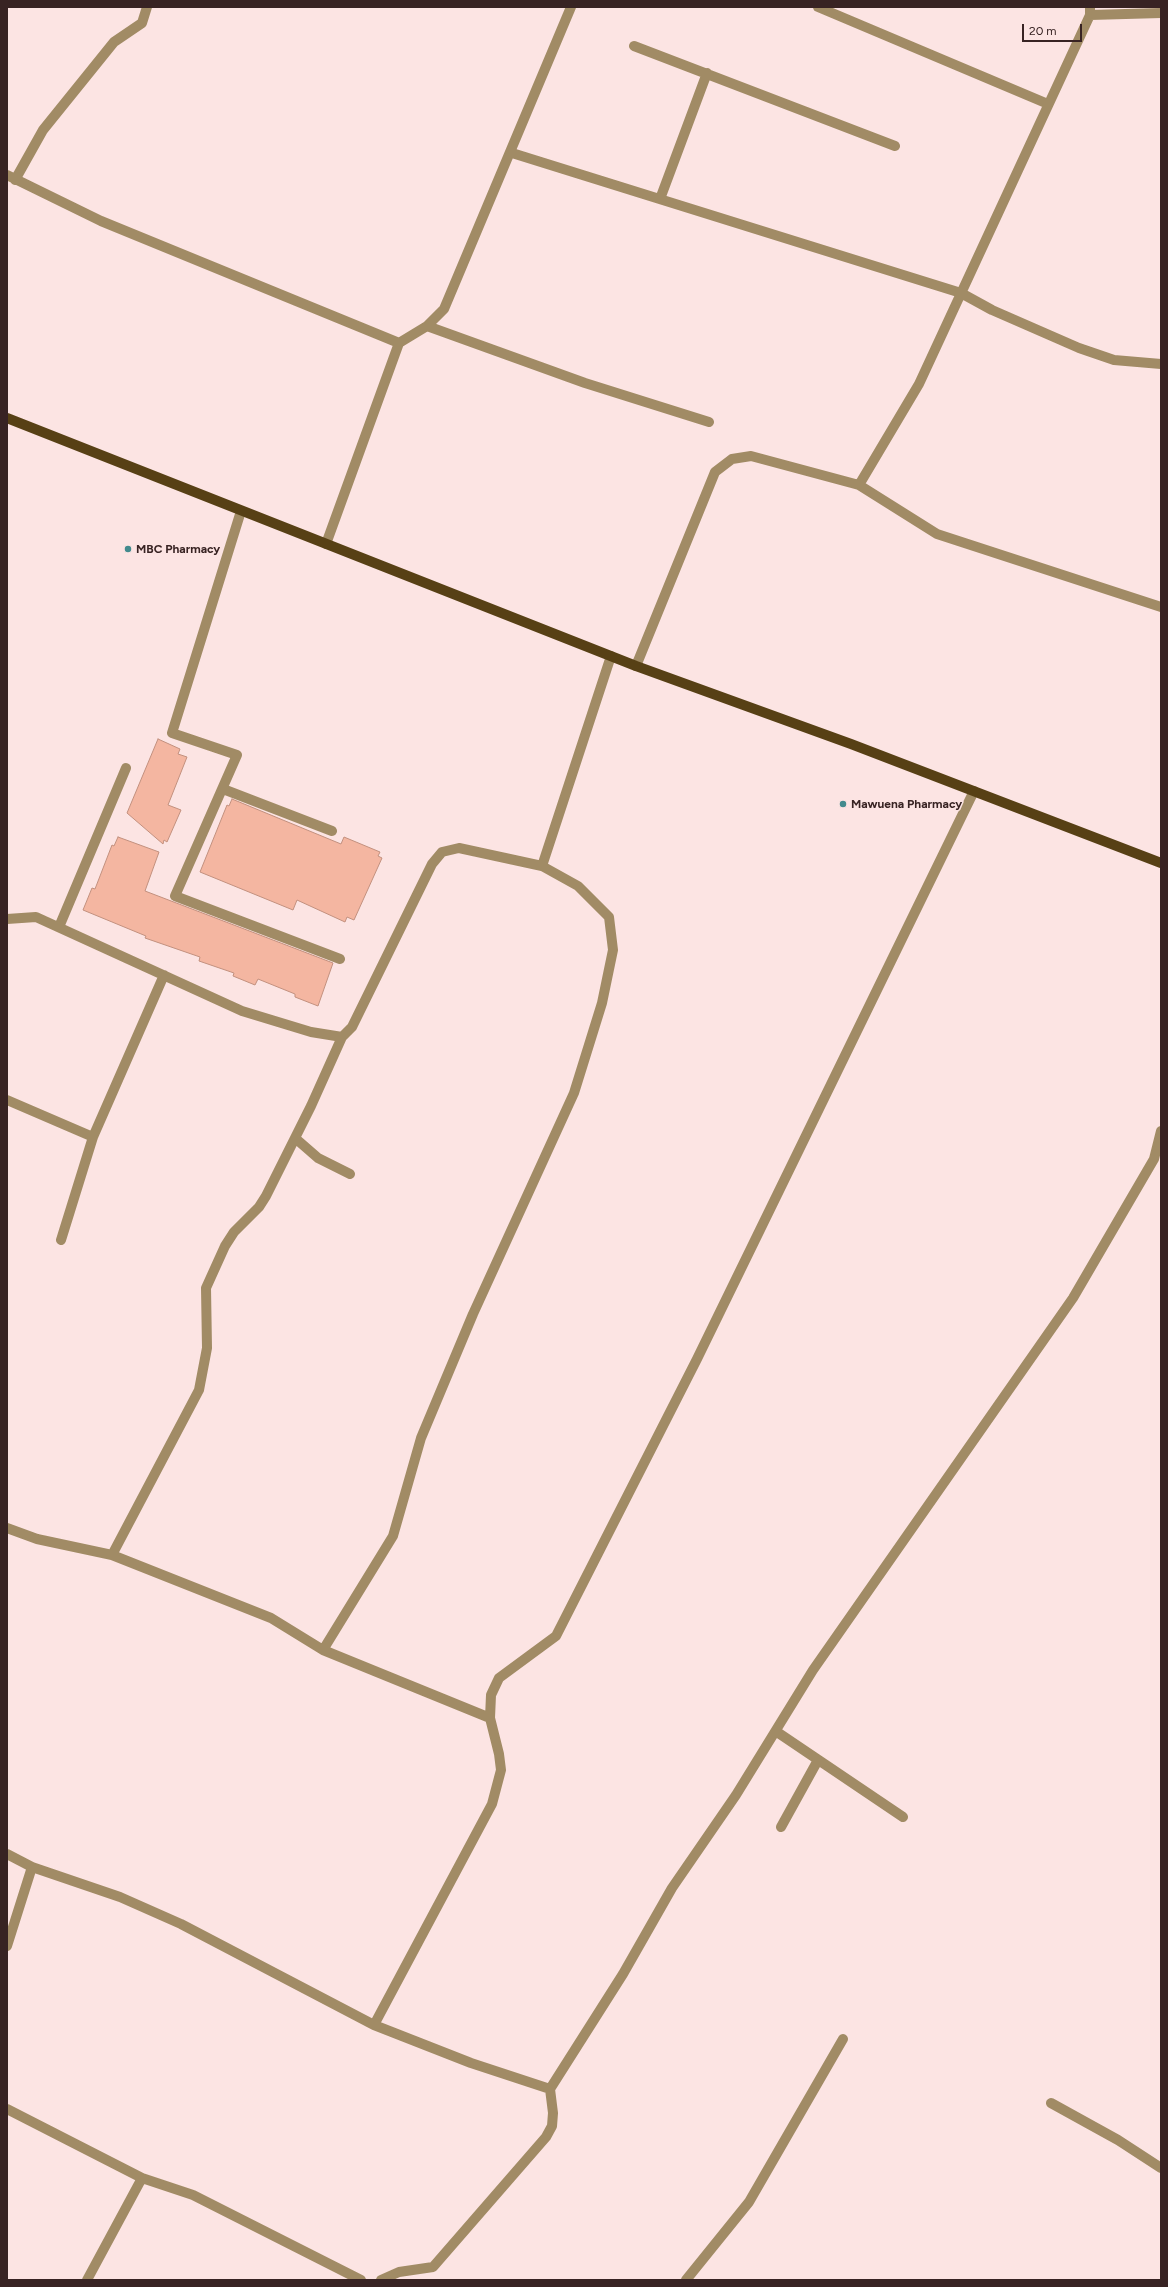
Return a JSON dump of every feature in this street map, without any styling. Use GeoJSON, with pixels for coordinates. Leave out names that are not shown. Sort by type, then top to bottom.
{"type":"FeatureCollection","features":[{"type":"Feature","properties":{"kind":"main road"},"geometry":{"type":"LineString","coordinates":[[7,418],[636,666],[974,791],[1161,863]]}},
{"type":"Feature","properties":{"kind":"street"},"geometry":{"type":"LineString","coordinates":[[147,7],[142,23],[114,42],[43,130],[11,178],[101,221],[399,343]]}},
{"type":"Feature","properties":{"kind":"street"},"geometry":{"type":"LineString","coordinates":[[326,544],[399,343],[426,326],[444,309],[512,153],[571,7]]}},
{"type":"Feature","properties":{"kind":"street"},"geometry":{"type":"LineString","coordinates":[[818,7],[1048,104]]}},
{"type":"Feature","properties":{"kind":"street"},"geometry":{"type":"LineString","coordinates":[[859,485],[919,384],[1090,11],[1161,13]]}},
{"type":"Feature","properties":{"kind":"street"},"geometry":{"type":"LineString","coordinates":[[634,46],[708,73],[895,146]]}},
{"type":"Feature","properties":{"kind":"street"},"geometry":{"type":"LineString","coordinates":[[660,199],[708,73]]}},
{"type":"Feature","properties":{"kind":"street"},"geometry":{"type":"LineString","coordinates":[[512,153],[961,293],[992,310],[1079,348],[1114,360],[1161,364]]}},
{"type":"Feature","properties":{"kind":"street"},"geometry":{"type":"LineString","coordinates":[[426,326],[585,383],[710,422]]}},
{"type":"Feature","properties":{"kind":"street"},"geometry":{"type":"LineString","coordinates":[[636,666],[715,472],[732,459],[751,456],[859,485],[937,534],[1161,607]]}},
{"type":"Feature","properties":{"kind":"street"},"geometry":{"type":"LineString","coordinates":[[241,511],[172,733],[237,756],[175,896],[340,959]]}},
{"type":"Feature","properties":{"kind":"street"},"geometry":{"type":"LineString","coordinates":[[542,866],[611,656]]}},
{"type":"Feature","properties":{"kind":"street"},"geometry":{"type":"LineString","coordinates":[[59,927],[126,768]]}},
{"type":"Feature","properties":{"kind":"street"},"geometry":{"type":"LineString","coordinates":[[223,789],[332,831]]}},
{"type":"Feature","properties":{"kind":"street"},"geometry":{"type":"LineString","coordinates":[[374,2025],[492,1804],[501,1770],[499,1754],[490,1718],[491,1695],[499,1678],[556,1636],[697,1359],[974,791]]}},
{"type":"Feature","properties":{"kind":"street"},"geometry":{"type":"LineString","coordinates":[[112,1554],[199,1390],[207,1348],[206,1288],[225,1246],[234,1232],[259,1207],[266,1196],[342,1037],[352,1027],[432,864],[442,852],[459,848],[542,866],[578,886],[609,917],[614,950],[602,1003],[574,1093],[473,1314],[421,1438],[393,1536],[323,1650]]}},
{"type":"Feature","properties":{"kind":"street"},"geometry":{"type":"LineString","coordinates":[[7,919],[36,917],[242,1011],[311,1032],[342,1037]]}},
{"type":"Feature","properties":{"kind":"street"},"geometry":{"type":"LineString","coordinates":[[61,1240],[93,1137],[164,975]]}},
{"type":"Feature","properties":{"kind":"street"},"geometry":{"type":"LineString","coordinates":[[7,1100],[93,1137]]}},
{"type":"Feature","properties":{"kind":"street"},"geometry":{"type":"LineString","coordinates":[[381,2280],[399,2272],[433,2267],[546,2137],[552,2126],[553,2113],[550,2089],[624,1974],[672,1888],[777,1732],[813,1670],[1073,1298],[1154,1159],[1161,1131]]}},
{"type":"Feature","properties":{"kind":"street"},"geometry":{"type":"LineString","coordinates":[[295,1138],[318,1158],[350,1174]]}},
{"type":"Feature","properties":{"kind":"street"},"geometry":{"type":"LineString","coordinates":[[7,1528],[37,1539],[112,1554],[271,1618],[323,1650],[490,1718]]}},
{"type":"Feature","properties":{"kind":"street"},"geometry":{"type":"LineString","coordinates":[[777,1732],[903,1817]]}},
{"type":"Feature","properties":{"kind":"street"},"geometry":{"type":"LineString","coordinates":[[781,1827],[818,1760]]}},
{"type":"Feature","properties":{"kind":"street"},"geometry":{"type":"LineString","coordinates":[[7,1854],[32,1867],[120,1897],[181,1924],[374,2025],[471,2063],[550,2089]]}},
{"type":"Feature","properties":{"kind":"street"},"geometry":{"type":"LineString","coordinates":[[7,1946],[32,1867]]}},
{"type":"Feature","properties":{"kind":"street"},"geometry":{"type":"LineString","coordinates":[[686,2280],[749,2202],[843,2039]]}},
{"type":"Feature","properties":{"kind":"street"},"geometry":{"type":"LineString","coordinates":[[1052,2103],[1118,2140],[1161,2168]]}},
{"type":"Feature","properties":{"kind":"street"},"geometry":{"type":"LineString","coordinates":[[7,2109],[142,2178],[193,2195],[361,2280]]}},
{"type":"Feature","properties":{"kind":"street"},"geometry":{"type":"LineString","coordinates":[[86,2280],[142,2178]]}},
{"type":"Feature","properties":{"kind":"building"},"geometry":{"type":"Polygon","coordinates":[[[158,739],[180,749],[178,754],[187,757],[168,805],[181,810],[167,842],[164,840],[163,844],[127,813],[158,739]]]}},
{"type":"Feature","properties":{"kind":"building"},"geometry":{"type":"Polygon","coordinates":[[[232,799],[341,844],[344,837],[380,852],[378,856],[382,858],[354,920],[347,917],[345,922],[297,900],[293,910],[200,872],[227,805],[229,806],[232,799]]]}},
{"type":"Feature","properties":{"kind":"building"},"geometry":{"type":"Polygon","coordinates":[[[118,837],[159,852],[145,891],[333,963],[318,1006],[295,997],[295,994],[258,979],[255,985],[233,976],[234,973],[199,961],[200,957],[145,938],[146,936],[83,910],[92,888],[95,889],[112,845],[114,846],[118,837]]]}},
{"type":"Feature","properties":{"kind":"place","name":"MBC Pharmacy"},"geometry":{"type":"Point","coordinates":[128,549]}},
{"type":"Feature","properties":{"kind":"place","name":"Mawuena Pharmacy"},"geometry":{"type":"Point","coordinates":[843,804]}}]}
